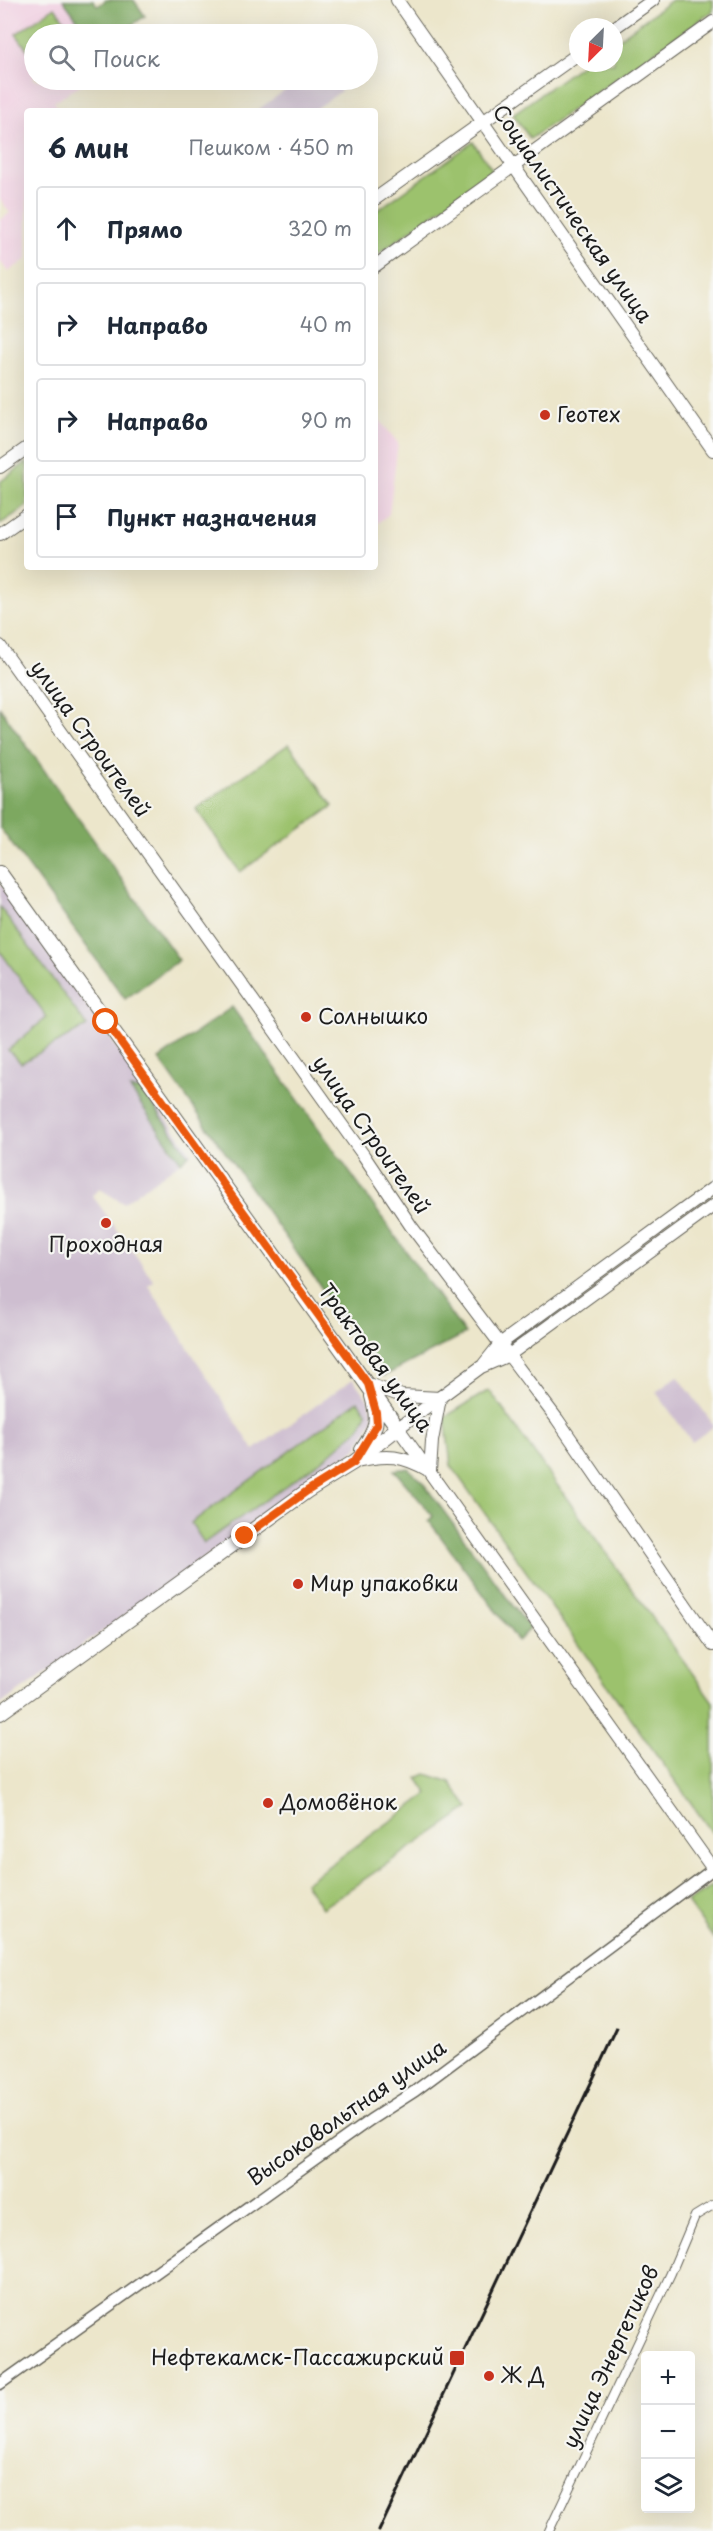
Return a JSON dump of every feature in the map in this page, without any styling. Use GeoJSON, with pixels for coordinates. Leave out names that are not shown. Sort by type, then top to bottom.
{"type":"FeatureCollection","features":[{"type":"Feature","properties":{"kind":"main road","name":"Социалистическая улица"},"geometry":{"type":"LineString","coordinates":[[397,0],[516,166],[713,450]]}},
{"type":"Feature","properties":{"kind":"main road"},"geometry":{"type":"LineString","coordinates":[[623,22],[653,0]]}},
{"type":"Feature","properties":{"kind":"main road"},"geometry":{"type":"LineString","coordinates":[[378,264],[713,22]]}},
{"type":"Feature","properties":{"kind":"main road"},"geometry":{"type":"LineString","coordinates":[[378,197],[569,60]]}},
{"type":"Feature","properties":{"kind":"main road"},"geometry":{"type":"LineString","coordinates":[[0,467],[24,450]]}},
{"type":"Feature","properties":{"kind":"main road"},"geometry":{"type":"LineString","coordinates":[[0,534],[24,517]]}},
{"type":"Feature","properties":{"kind":"main road","name":"улица Строителей"},"geometry":{"type":"LineString","coordinates":[[0,646],[364,1156],[411,1226],[557,1419],[713,1645]]}},
{"type":"Feature","properties":{"kind":"main road","name":"Трактовая улица"},"geometry":{"type":"LineString","coordinates":[[0,873],[713,1869]]}},
{"type":"Feature","properties":{"kind":"main road"},"geometry":{"type":"LineString","coordinates":[[0,1713],[307,1491],[354,1462],[441,1398],[481,1367],[500,1344],[713,1188]]}},
{"type":"Feature","properties":{"kind":"main road"},"geometry":{"type":"LineString","coordinates":[[481,1367],[509,1355],[713,1206]]}},
{"type":"Feature","properties":{"kind":"main road"},"geometry":{"type":"LineString","coordinates":[[368,1384],[402,1396],[441,1398]]}},
{"type":"Feature","properties":{"kind":"main road"},"geometry":{"type":"LineString","coordinates":[[354,1462],[377,1424],[368,1384]]}},
{"type":"Feature","properties":{"kind":"main road"},"geometry":{"type":"LineString","coordinates":[[354,1462],[378,1456],[396,1456],[412,1461],[430,1471],[432,1442],[441,1398]]}},
{"type":"Feature","properties":{"kind":"street","name":"Высоковольтная улица"},"geometry":{"type":"LineString","coordinates":[[0,2384],[370,2120],[415,2091],[713,1869]]}},
{"type":"Feature","properties":{"kind":"street","name":"улица Энергетиков"},"geometry":{"type":"LineString","coordinates":[[549,2531],[641,2337],[695,2216],[713,2205]]}},
{"type":"Feature","properties":{"kind":"shaded area"},"geometry":{"type":"Polygon","coordinates":[[[0,0],[84,0],[100,24],[24,24],[24,90],[73,90],[54,102],[59,108],[24,108],[24,261],[8,272],[0,261],[0,220],[10,213],[0,199],[0,0]]]}},
{"type":"Feature","properties":{"kind":"shaded area"},"geometry":{"type":"Polygon","coordinates":[[[286,90],[341,91],[317,108],[260,108],[286,90]]]}},
{"type":"Feature","properties":{"kind":"shaded area"},"geometry":{"type":"Polygon","coordinates":[[[378,418],[398,443],[389,514],[378,523],[378,418]]]}},
{"type":"Feature","properties":{"kind":"shaded area"},"geometry":{"type":"Polygon","coordinates":[[[0,883],[192,1154],[123,1203],[100,1189],[92,1195],[154,1281],[148,1285],[254,1450],[353,1379],[369,1401],[374,1417],[357,1448],[0,1705],[0,883]]]}},
{"type":"Feature","properties":{"kind":"shaded area"},"geometry":{"type":"Polygon","coordinates":[[[678,1376],[713,1424],[713,1427],[692,1442],[656,1392],[678,1376]]]}},
{"type":"Feature","properties":{"kind":"green space"},"geometry":{"type":"Polygon","coordinates":[[[63,0],[93,0],[98,6],[106,0],[134,0],[145,16],[133,24],[81,24],[63,0]]]}},
{"type":"Feature","properties":{"kind":"green space"},"geometry":{"type":"Polygon","coordinates":[[[672,0],[713,0],[713,11],[530,139],[513,114],[571,72],[623,72],[623,35],[672,0]]]}},
{"type":"Feature","properties":{"kind":"green space"},"geometry":{"type":"Polygon","coordinates":[[[55,7],[67,24],[30,24],[55,7]]]}},
{"type":"Feature","properties":{"kind":"green space"},"geometry":{"type":"Polygon","coordinates":[[[24,28],[24,45],[16,34],[24,28]]]}},
{"type":"Feature","properties":{"kind":"green space"},"geometry":{"type":"Polygon","coordinates":[[[473,142],[493,171],[378,254],[378,210],[473,142]]]}},
{"type":"Feature","properties":{"kind":"green space"},"geometry":{"type":"Polygon","coordinates":[[[24,464],[24,508],[0,524],[0,482],[24,464]]]}},
{"type":"Feature","properties":{"kind":"green space"},"geometry":{"type":"Polygon","coordinates":[[[0,708],[179,960],[125,999],[0,828],[0,708]]]}},
{"type":"Feature","properties":{"kind":"green space"},"geometry":{"type":"Polygon","coordinates":[[[289,744],[333,806],[240,872],[196,809],[289,744]]]}},
{"type":"Feature","properties":{"kind":"green space"},"geometry":{"type":"Polygon","coordinates":[[[0,907],[87,1026],[21,1063],[8,1050],[47,1017],[0,951],[0,907]]]}},
{"type":"Feature","properties":{"kind":"green space"},"geometry":{"type":"Polygon","coordinates":[[[232,1007],[465,1334],[384,1376],[159,1059],[232,1007]]]}},
{"type":"Feature","properties":{"kind":"green space"},"geometry":{"type":"Polygon","coordinates":[[[130,1089],[142,1090],[189,1155],[181,1162],[130,1089]]]}},
{"type":"Feature","properties":{"kind":"green space"},"geometry":{"type":"Polygon","coordinates":[[[489,1390],[713,1702],[713,1834],[451,1466],[445,1417],[489,1390]]]}},
{"type":"Feature","properties":{"kind":"green space"},"geometry":{"type":"Polygon","coordinates":[[[358,1401],[367,1413],[361,1426],[328,1456],[204,1543],[191,1523],[358,1401]]]}},
{"type":"Feature","properties":{"kind":"green space"},"geometry":{"type":"Polygon","coordinates":[[[408,1468],[421,1480],[530,1629],[518,1641],[429,1521],[433,1516],[394,1470],[408,1468]]]}},
{"type":"Feature","properties":{"kind":"green space"},"geometry":{"type":"Polygon","coordinates":[[[427,1774],[450,1782],[469,1808],[322,1908],[305,1883],[428,1794],[417,1778],[427,1774]]]}},
{"type":"Feature","properties":{"kind":"green space"},"geometry":{"type":"Polygon","coordinates":[[[713,1887],[713,1938],[687,1902],[713,1887]]]}},
{"type":"Feature","properties":{"kind":"railway"},"geometry":{"type":"LineString","coordinates":[[379,2531],[617,2028]]}},
{"type":"Feature","properties":{"kind":"place","name":"Геотех"},"geometry":{"type":"Point","coordinates":[545,415]}},
{"type":"Feature","properties":{"kind":"place","name":"Солнышко"},"geometry":{"type":"Point","coordinates":[306,1017]}},
{"type":"Feature","properties":{"kind":"place","name":"Проходная"},"geometry":{"type":"Point","coordinates":[106,1223]}},
{"type":"Feature","properties":{"kind":"place","name":"Мир упаковки"},"geometry":{"type":"Point","coordinates":[298,1584]}},
{"type":"Feature","properties":{"kind":"place","name":"Домовёнок"},"geometry":{"type":"Point","coordinates":[268,1803]}},
{"type":"Feature","properties":{"kind":"place","name":"Нефтекамск-Пассажирский"},"geometry":{"type":"Point","coordinates":[457,2358]}},
{"type":"Feature","properties":{"kind":"place","name":"Ж Д"},"geometry":{"type":"Point","coordinates":[489,2376]}},
{"type":"Feature","properties":{"kind":"route"},"geometry":{"type":"LineString","coordinates":[[106,1022],[368,1384],[376,1412],[377,1424],[354,1462],[307,1491],[245,1536]]}}]}
